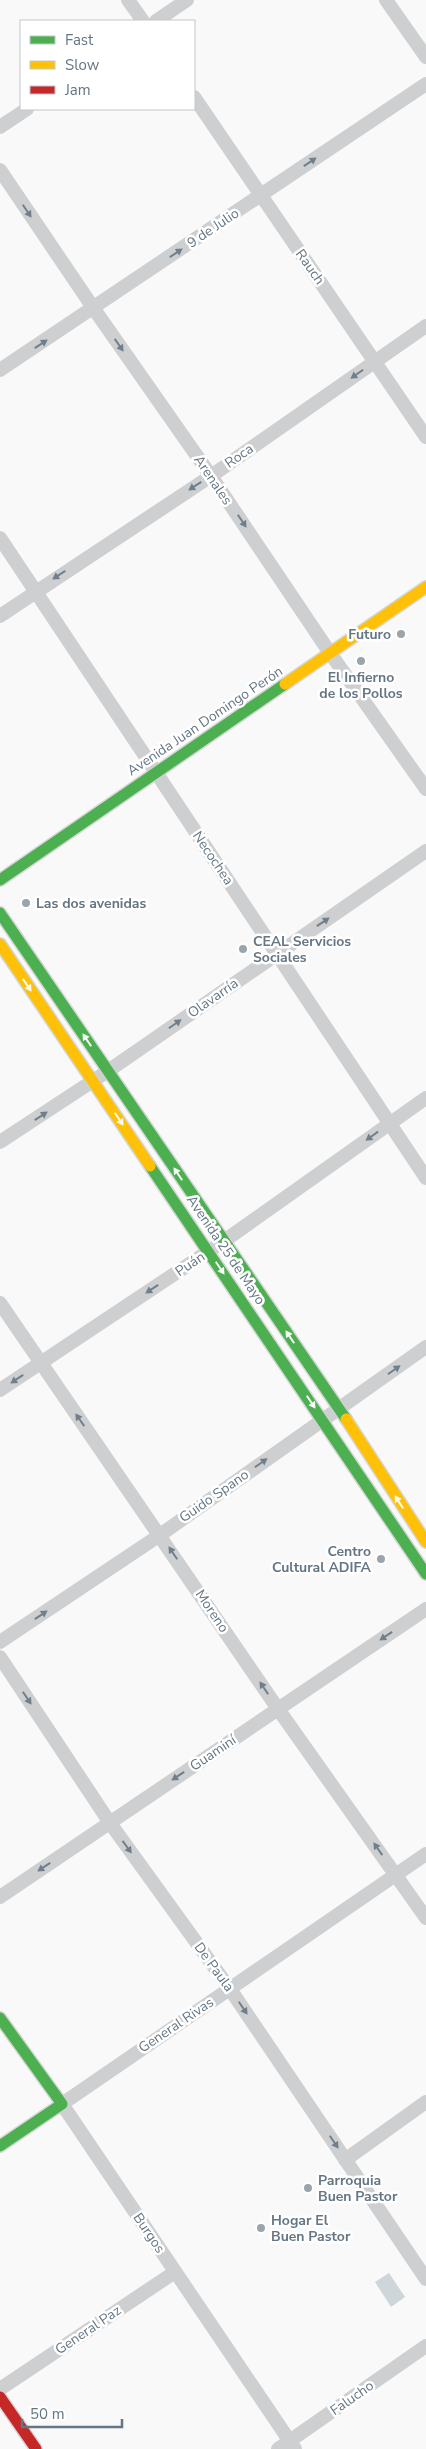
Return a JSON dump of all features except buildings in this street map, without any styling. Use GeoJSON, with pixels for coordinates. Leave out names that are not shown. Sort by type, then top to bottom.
{"type":"FeatureCollection","features":[{"type":"Feature","properties":{"kind":"main road","name":"Avenida Juan Domingo Perón"},"geometry":{"type":"LineString","coordinates":[[0,880],[426,587]]}},
{"type":"Feature","properties":{"kind":"main road","name":"Avenida 25 de Mayo"},"geometry":{"type":"LineString","coordinates":[[0,913],[339,1409],[426,1542]]}},
{"type":"Feature","properties":{"kind":"main road","name":"Avenida 25 de Mayo"},"geometry":{"type":"LineString","coordinates":[[0,944],[426,1574]]}},
{"type":"Feature","properties":{"kind":"main road","name":"Burgos"},"geometry":{"type":"LineString","coordinates":[[0,2018],[62,2104]]}},
{"type":"Feature","properties":{"kind":"main road","name":"General Rivas"},"geometry":{"type":"LineString","coordinates":[[0,2146],[62,2104]]}},
{"type":"Feature","properties":{"kind":"main road"},"geometry":{"type":"LineString","coordinates":[[0,2397],[36,2449]]}},
{"type":"Feature","properties":{"kind":"street"},"geometry":{"type":"LineString","coordinates":[[128,0],[141,20]]}},
{"type":"Feature","properties":{"kind":"street"},"geometry":{"type":"LineString","coordinates":[[157,20],[187,0]]}},
{"type":"Feature","properties":{"kind":"street"},"geometry":{"type":"LineString","coordinates":[[386,0],[426,57]]}},
{"type":"Feature","properties":{"kind":"street","name":"9 de Julio"},"geometry":{"type":"LineString","coordinates":[[0,370],[94,309],[426,84]]}},
{"type":"Feature","properties":{"kind":"street","name":"Rauch"},"geometry":{"type":"LineString","coordinates":[[195,98],[376,361],[426,437]]}},
{"type":"Feature","properties":{"kind":"street"},"geometry":{"type":"LineString","coordinates":[[0,127],[26,110]]}},
{"type":"Feature","properties":{"kind":"street","name":"Arenales"},"geometry":{"type":"LineString","coordinates":[[0,170],[94,309],[211,476],[330,653],[426,789]]}},
{"type":"Feature","properties":{"kind":"street","name":"Roca"},"geometry":{"type":"LineString","coordinates":[[0,616],[211,476],[426,326]]}},
{"type":"Feature","properties":{"kind":"street","name":"Necochea"},"geometry":{"type":"LineString","coordinates":[[0,538],[426,1178]]}},
{"type":"Feature","properties":{"kind":"street","name":"Olavarría"},"geometry":{"type":"LineString","coordinates":[[0,1142],[108,1071],[426,851]]}},
{"type":"Feature","properties":{"kind":"street","name":"Puán"},"geometry":{"type":"LineString","coordinates":[[0,1390],[224,1241],[426,1098]]}},
{"type":"Feature","properties":{"kind":"street","name":"Moreno"},"geometry":{"type":"LineString","coordinates":[[0,1303],[278,1708],[426,1918]]}},
{"type":"Feature","properties":{"kind":"street","name":"Guido Spano"},"geometry":{"type":"LineString","coordinates":[[0,1642],[160,1535],[426,1347]]}},
{"type":"Feature","properties":{"kind":"street","name":"Guaminí"},"geometry":{"type":"LineString","coordinates":[[0,1897],[426,1609]]}},
{"type":"Feature","properties":{"kind":"street","name":"De Paula"},"geometry":{"type":"LineString","coordinates":[[0,1657],[110,1823],[230,1989],[426,2279]]}},
{"type":"Feature","properties":{"kind":"street","name":"General Rivas"},"geometry":{"type":"LineString","coordinates":[[62,2104],[426,1854]]}},
{"type":"Feature","properties":{"kind":"street"},"geometry":{"type":"LineString","coordinates":[[345,2160],[426,2102]]}},
{"type":"Feature","properties":{"kind":"street","name":"Burgos"},"geometry":{"type":"LineString","coordinates":[[62,2104],[292,2445]]}},
{"type":"Feature","properties":{"kind":"street","name":"General Paz"},"geometry":{"type":"LineString","coordinates":[[0,2389],[175,2272]]}},
{"type":"Feature","properties":{"kind":"street","name":"Falucho"},"geometry":{"type":"LineString","coordinates":[[278,2449],[292,2445],[426,2346]]}},
{"type":"Feature","properties":{"kind":"shaded area"},"geometry":{"type":"Polygon","coordinates":[[[389,2273],[405,2297],[391,2307],[375,2282],[389,2273]]]}},
{"type":"Feature","properties":{"kind":"traffic: fast"},"geometry":{"type":"LineString","coordinates":[[0,880],[285,684]]}},
{"type":"Feature","properties":{"kind":"traffic: fast"},"geometry":{"type":"LineString","coordinates":[[0,913],[346,1419]]}},
{"type":"Feature","properties":{"kind":"traffic: fast"},"geometry":{"type":"LineString","coordinates":[[150,1166],[426,1574]]}},
{"type":"Feature","properties":{"kind":"traffic: fast"},"geometry":{"type":"LineString","coordinates":[[0,2018],[62,2104],[0,2146]]}},
{"type":"Feature","properties":{"kind":"traffic: slow"},"geometry":{"type":"LineString","coordinates":[[285,684],[426,587]]}},
{"type":"Feature","properties":{"kind":"traffic: slow"},"geometry":{"type":"LineString","coordinates":[[0,944],[150,1166]]}},
{"type":"Feature","properties":{"kind":"traffic: slow"},"geometry":{"type":"LineString","coordinates":[[346,1419],[426,1542]]}},
{"type":"Feature","properties":{"kind":"traffic: jam"},"geometry":{"type":"LineString","coordinates":[[0,2397],[36,2449]]}},
{"type":"Feature","properties":{"kind":"place","name":"Futuro"},"geometry":{"type":"Point","coordinates":[401,634]}},
{"type":"Feature","properties":{"kind":"place","name":"El Infierno de los Pollos"},"geometry":{"type":"Point","coordinates":[361,661]}},
{"type":"Feature","properties":{"kind":"place","name":"Las dos avenidas"},"geometry":{"type":"Point","coordinates":[26,903]}},
{"type":"Feature","properties":{"kind":"place","name":"CEAL Servicios Sociales"},"geometry":{"type":"Point","coordinates":[243,949]}},
{"type":"Feature","properties":{"kind":"place","name":"Centro Cultural ADIFA"},"geometry":{"type":"Point","coordinates":[381,1559]}},
{"type":"Feature","properties":{"kind":"place","name":"Parroquia Buen Pastor"},"geometry":{"type":"Point","coordinates":[308,2188]}},
{"type":"Feature","properties":{"kind":"place","name":"Hogar El Buen Pastor"},"geometry":{"type":"Point","coordinates":[261,2228]}}]}
